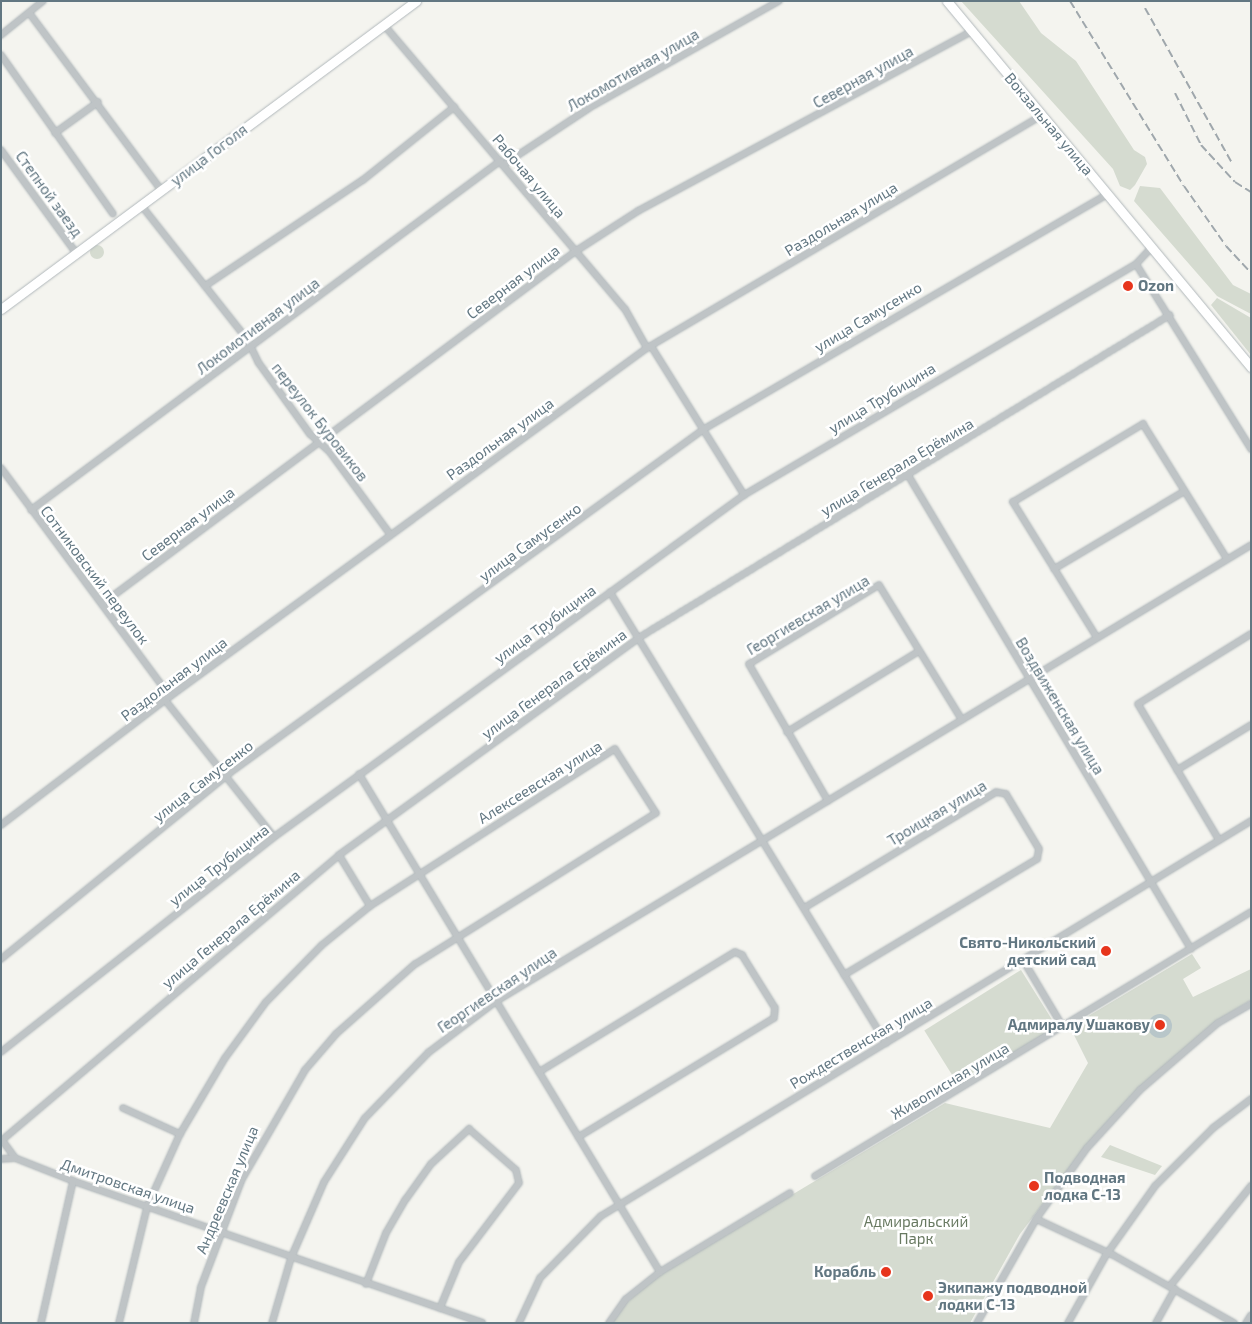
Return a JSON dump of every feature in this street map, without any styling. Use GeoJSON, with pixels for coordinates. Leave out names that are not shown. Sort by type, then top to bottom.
{"type":"FeatureCollection","features":[{"type":"Feature","properties":{"kind":"main road","name":"улица Гоголя"},"geometry":{"type":"LineString","coordinates":[[2,308],[384,25],[405,4],[416,1]]}},
{"type":"Feature","properties":{"kind":"main road","name":"Вокзальная улица"},"geometry":{"type":"LineString","coordinates":[[947,1],[1251,367]]}},
{"type":"Feature","properties":{"kind":"street"},"geometry":{"type":"LineString","coordinates":[[1,35],[30,14],[42,1]]}},
{"type":"Feature","properties":{"kind":"street","name":"Локомотивная улица"},"geometry":{"type":"LineString","coordinates":[[31,510],[502,163],[589,108],[779,1]]}},
{"type":"Feature","properties":{"kind":"street"},"geometry":{"type":"LineString","coordinates":[[30,14],[98,102],[161,190]]}},
{"type":"Feature","properties":{"kind":"street","name":"Рабочая улица"},"geometry":{"type":"LineString","coordinates":[[384,25],[625,309],[704,429],[744,495]]}},
{"type":"Feature","properties":{"kind":"street","name":"Северная улица"},"geometry":{"type":"LineString","coordinates":[[102,604],[576,250],[638,211],[972,31]]}},
{"type":"Feature","properties":{"kind":"street"},"geometry":{"type":"LineString","coordinates":[[1,55],[113,214]]}},
{"type":"Feature","properties":{"kind":"street"},"geometry":{"type":"LineString","coordinates":[[56,133],[98,102]]}},
{"type":"Feature","properties":{"kind":"street"},"geometry":{"type":"LineString","coordinates":[[205,286],[363,180],[454,107]]}},
{"type":"Feature","properties":{"kind":"street","name":"Раздольная улица"},"geometry":{"type":"LineString","coordinates":[[1,826],[168,698],[390,534],[649,347],[1042,115]]}},
{"type":"Feature","properties":{"kind":"street","name":"Степной заезд"},"geometry":{"type":"LineString","coordinates":[[1,150],[76,253]]}},
{"type":"Feature","properties":{"kind":"street","name":"улица Самусенко"},"geometry":{"type":"LineString","coordinates":[[1,959],[226,777],[704,429],[1108,194]]}},
{"type":"Feature","properties":{"kind":"street","name":"переулок Буровиков"},"geometry":{"type":"LineString","coordinates":[[141,205],[252,348],[319,441],[390,534]]}},
{"type":"Feature","properties":{"kind":"street"},"geometry":{"type":"LineString","coordinates":[[1152,247],[1136,264],[1170,315],[1251,449]]}},
{"type":"Feature","properties":{"kind":"street","name":"улица Трубицина"},"geometry":{"type":"LineString","coordinates":[[1,1052],[274,837],[744,495],[1136,264]]}},
{"type":"Feature","properties":{"kind":"street","name":"улица Генерала Ерёмина"},"geometry":{"type":"LineString","coordinates":[[2,1142],[340,855],[640,637],[1170,315]]}},
{"type":"Feature","properties":{"kind":"street"},"geometry":{"type":"LineString","coordinates":[[1096,636],[1014,502],[1143,424],[1227,559]]}},
{"type":"Feature","properties":{"kind":"street","name":"Сотниковский переулок"},"geometry":{"type":"LineString","coordinates":[[1,468],[102,604],[226,777],[274,837]]}},
{"type":"Feature","properties":{"kind":"street","name":"Воздвиженская улица"},"geometry":{"type":"LineString","coordinates":[[908,475],[1191,949]]}},
{"type":"Feature","properties":{"kind":"street"},"geometry":{"type":"LineString","coordinates":[[1054,569],[1185,491]]}},
{"type":"Feature","properties":{"kind":"street","name":"Георгиевская улица"},"geometry":{"type":"LineString","coordinates":[[272,1323],[291,1258],[324,1182],[365,1118],[424,1056],[495,1002],[962,720],[1096,636],[1251,545]]}},
{"type":"Feature","properties":{"kind":"street","name":"Георгиевская улица"},"geometry":{"type":"LineString","coordinates":[[828,801],[749,664],[879,585],[962,720]]}},
{"type":"Feature","properties":{"kind":"street"},"geometry":{"type":"LineString","coordinates":[[610,592],[640,637],[886,1043]]}},
{"type":"Feature","properties":{"kind":"street"},"geometry":{"type":"LineString","coordinates":[[1219,840],[1138,704],[1251,634]]}},
{"type":"Feature","properties":{"kind":"street"},"geometry":{"type":"LineString","coordinates":[[787,732],[919,651]]}},
{"type":"Feature","properties":{"kind":"street"},"geometry":{"type":"LineString","coordinates":[[1177,770],[1251,725]]}},
{"type":"Feature","properties":{"kind":"street","name":"Алексеевская улица"},"geometry":{"type":"LineString","coordinates":[[417,873],[615,749],[656,813],[457,937]]}},
{"type":"Feature","properties":{"kind":"street"},"geometry":{"type":"LineString","coordinates":[[359,774],[386,822],[660,1272]]}},
{"type":"Feature","properties":{"kind":"street","name":"Троицкая улица"},"geometry":{"type":"LineString","coordinates":[[804,908],[996,792],[1006,794],[1030,833],[1039,849],[1037,859],[844,975]]}},
{"type":"Feature","properties":{"kind":"street","name":"Рождественская улица"},"geometry":{"type":"LineString","coordinates":[[519,1323],[540,1278],[558,1256],[619,1204],[1251,821]]}},
{"type":"Feature","properties":{"kind":"street"},"geometry":{"type":"LineString","coordinates":[[340,855],[370,906]]}},
{"type":"Feature","properties":{"kind":"street"},"geometry":{"type":"LineString","coordinates":[[119,1323],[146,1207],[180,1134],[225,1058],[266,1002],[322,945],[370,906],[417,873]]}},
{"type":"Feature","properties":{"kind":"street","name":"Живописная улица"},"geometry":{"type":"LineString","coordinates":[[815,1176],[1251,912]]}},
{"type":"Feature","properties":{"kind":"street","name":"Андреевская улица"},"geometry":{"type":"LineString","coordinates":[[194,1323],[220,1230],[268,1126],[305,1070],[371,1001],[415,964],[457,937]]}},
{"type":"Feature","properties":{"kind":"street"},"geometry":{"type":"LineString","coordinates":[[539,1072],[736,952],[742,955],[775,1008],[774,1018],[578,1137]]}},
{"type":"Feature","properties":{"kind":"street"},"geometry":{"type":"LineString","coordinates":[[1026,965],[1063,1027]]}},
{"type":"Feature","properties":{"kind":"street"},"geometry":{"type":"LineString","coordinates":[[976,1323],[1036,1220],[1087,1148],[1140,1090],[1218,1023],[1251,1004]]}},
{"type":"Feature","properties":{"kind":"street"},"geometry":{"type":"LineString","coordinates":[[1068,1323],[1106,1254],[1155,1186],[1213,1128],[1251,1099]]}},
{"type":"Feature","properties":{"kind":"street"},"geometry":{"type":"LineString","coordinates":[[123,1108],[180,1134]]}},
{"type":"Feature","properties":{"kind":"street"},"geometry":{"type":"LineString","coordinates":[[366,1284],[386,1233],[406,1199],[431,1164],[469,1129],[516,1170],[519,1183],[459,1262],[440,1308]]}},
{"type":"Feature","properties":{"kind":"street"},"geometry":{"type":"LineString","coordinates":[[2,1142],[15,1158]]}},
{"type":"Feature","properties":{"kind":"street"},"geometry":{"type":"LineString","coordinates":[[1,1159],[15,1158]]}},
{"type":"Feature","properties":{"kind":"street","name":"Дмитровская улица"},"geometry":{"type":"LineString","coordinates":[[15,1158],[146,1207],[220,1230],[291,1258],[482,1323]]}},
{"type":"Feature","properties":{"kind":"street"},"geometry":{"type":"LineString","coordinates":[[41,1323],[73,1181]]}},
{"type":"Feature","properties":{"kind":"street"},"geometry":{"type":"LineString","coordinates":[[1156,1323],[1172,1288],[1251,1186]]}},
{"type":"Feature","properties":{"kind":"street"},"geometry":{"type":"LineString","coordinates":[[609,1323],[626,1299],[660,1272],[790,1193]]}},
{"type":"Feature","properties":{"kind":"street"},"geometry":{"type":"LineString","coordinates":[[1036,1220],[1172,1288],[1234,1323]]}},
{"type":"Feature","properties":{"kind":"street"},"geometry":{"type":"LineString","coordinates":[[1246,1323],[1251,1315]]}},
{"type":"Feature","properties":{"kind":"green space"},"geometry":{"type":"Polygon","coordinates":[[[961,1],[1019,1],[1041,33],[1076,61],[1134,150],[1145,157],[1147,164],[1130,190],[1120,186],[1113,169],[961,1]]]}},
{"type":"Feature","properties":{"kind":"green space"},"geometry":{"type":"Polygon","coordinates":[[[1140,186],[1160,188],[1233,285],[1251,294],[1251,314],[1217,296],[1134,201],[1140,186]]]}},
{"type":"Feature","properties":{"kind":"green space"},"geometry":{"type":"Polygon","coordinates":[[[94,245],[100,245],[104,252],[100,259],[94,259],[90,255],[90,249],[94,245]]]}},
{"type":"Feature","properties":{"kind":"green space"},"geometry":{"type":"Polygon","coordinates":[[[1217,298],[1251,318],[1251,355],[1211,305],[1217,298]]]}},
{"type":"Feature","properties":{"kind":"green space","name":"Адмиральский Парк"},"geometry":{"type":"Polygon","coordinates":[[[1192,954],[1201,968],[1183,979],[1193,997],[1251,969],[1251,1000],[1218,1020],[1092,1139],[1020,1234],[970,1323],[612,1323],[623,1306],[658,1275],[945,1103],[1050,1128],[1088,1063],[1070,1027],[1192,954]]]}},
{"type":"Feature","properties":{"kind":"green space"},"geometry":{"type":"Polygon","coordinates":[[[1021,970],[1057,1027],[960,1087],[924,1030],[1021,970]]]}},
{"type":"Feature","properties":{"kind":"green space"},"geometry":{"type":"Polygon","coordinates":[[[1110,1145],[1162,1166],[1155,1175],[1101,1157],[1110,1145]]]}},
{"type":"Feature","properties":{"kind":"shaded area"},"geometry":{"type":"Polygon","coordinates":[[[1160,1014],[1168,1018],[1172,1026],[1168,1034],[1160,1038],[1152,1034],[1148,1026],[1152,1018],[1160,1014]]]}},
{"type":"Feature","properties":{"kind":"railway"},"geometry":{"type":"LineString","coordinates":[[1070,1],[1184,186],[1226,246],[1251,273]]}},
{"type":"Feature","properties":{"kind":"railway"},"geometry":{"type":"LineString","coordinates":[[1145,8],[1231,161]]}},
{"type":"Feature","properties":{"kind":"railway"},"geometry":{"type":"LineString","coordinates":[[1175,93],[1201,145],[1235,182],[1251,192]]}},
{"type":"Feature","properties":{"kind":"place","name":"Ozon"},"geometry":{"type":"Point","coordinates":[1128,286]}},
{"type":"Feature","properties":{"kind":"place","name":"Свято-Никольский детский сад"},"geometry":{"type":"Point","coordinates":[1106,951]}},
{"type":"Feature","properties":{"kind":"place","name":"Адмиралу Ушакову"},"geometry":{"type":"Point","coordinates":[1160,1025]}},
{"type":"Feature","properties":{"kind":"place","name":"Подводная лодка С-13"},"geometry":{"type":"Point","coordinates":[1034,1186]}},
{"type":"Feature","properties":{"kind":"place","name":"Корабль"},"geometry":{"type":"Point","coordinates":[886,1272]}},
{"type":"Feature","properties":{"kind":"place","name":"Экипажу подводной лодки С-13"},"geometry":{"type":"Point","coordinates":[928,1296]}}]}
